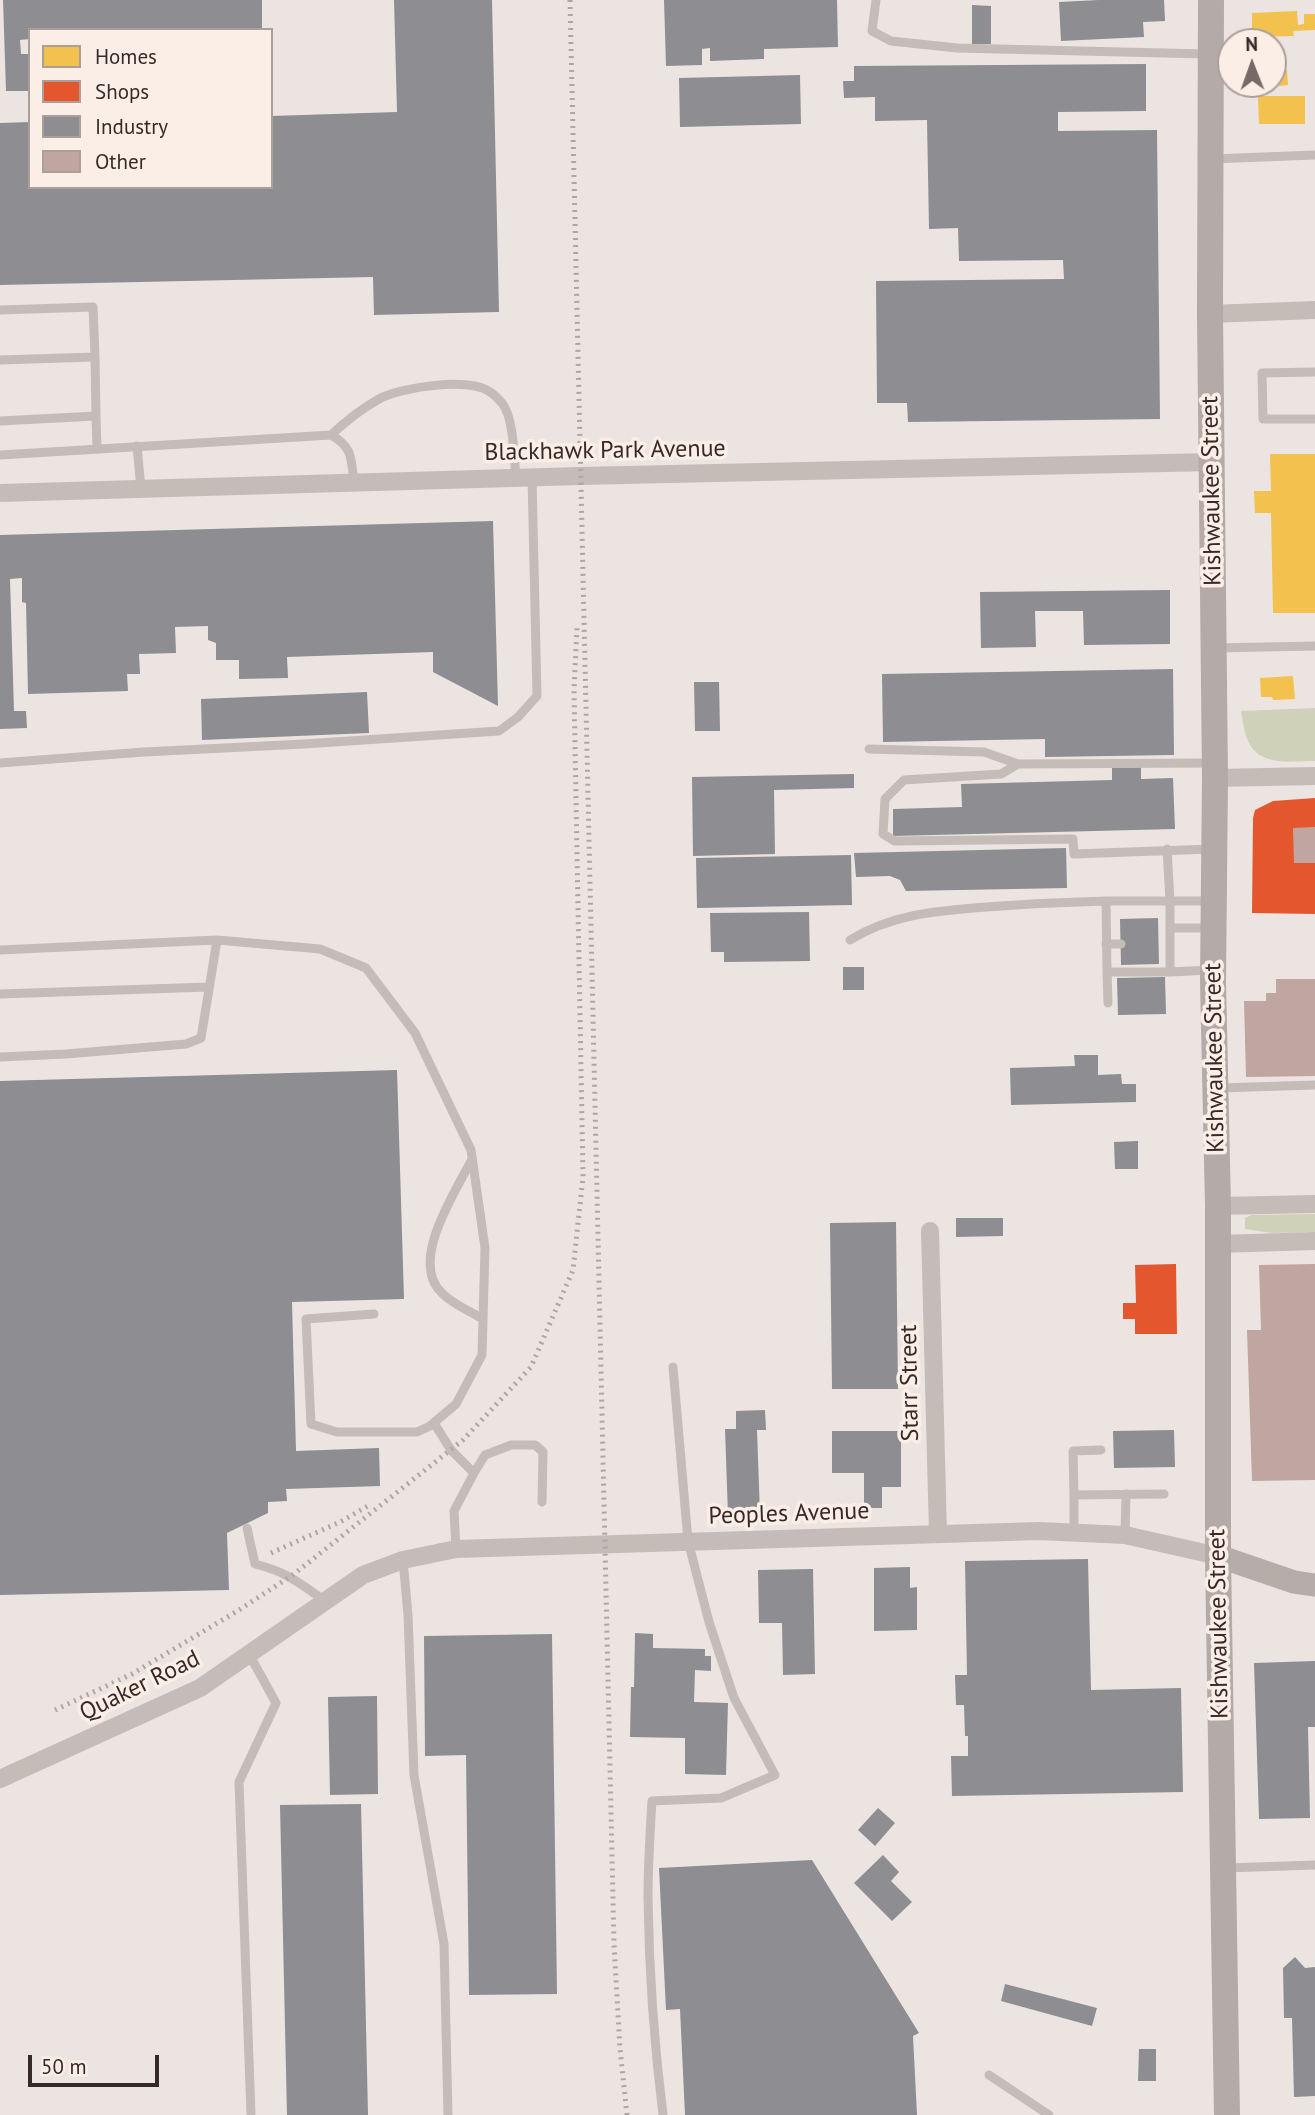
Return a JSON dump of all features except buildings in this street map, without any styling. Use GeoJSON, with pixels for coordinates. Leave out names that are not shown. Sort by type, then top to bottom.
{"type":"FeatureCollection","features":[{"type":"Feature","properties":{"kind":"main road","name":"Kishwaukee Street"},"geometry":{"type":"LineString","coordinates":[[1211,0],[1210,314],[1215,770],[1213,970],[1218,1206],[1217,1556],[1227,2115]]}},
{"type":"Feature","properties":{"kind":"street"},"geometry":{"type":"LineString","coordinates":[[1210,314],[1315,310]]}},
{"type":"Feature","properties":{"kind":"street","name":"Blackhawk Park Avenue"},"geometry":{"type":"LineString","coordinates":[[0,493],[524,477],[1212,462]]}},
{"type":"Feature","properties":{"kind":"street"},"geometry":{"type":"LineString","coordinates":[[1215,770],[1315,776]]}},
{"type":"Feature","properties":{"kind":"street"},"geometry":{"type":"LineString","coordinates":[[1218,1206],[1315,1204]]}},
{"type":"Feature","properties":{"kind":"street","name":"Starr Street"},"geometry":{"type":"LineString","coordinates":[[930,1231],[938,1534]]}},
{"type":"Feature","properties":{"kind":"street"},"geometry":{"type":"LineString","coordinates":[[1217,1244],[1315,1241]]}},
{"type":"Feature","properties":{"kind":"street","name":"Peoples Avenue"},"geometry":{"type":"LineString","coordinates":[[363,1575],[403,1560],[456,1549],[1039,1531],[1125,1535],[1217,1556]]}},
{"type":"Feature","properties":{"kind":"street"},"geometry":{"type":"LineString","coordinates":[[1217,1556],[1294,1582],[1315,1585]]}},
{"type":"Feature","properties":{"kind":"street","name":"Quaker Road"},"geometry":{"type":"LineString","coordinates":[[0,1779],[200,1688],[363,1575]]}},
{"type":"Feature","properties":{"kind":"lane"},"geometry":{"type":"LineString","coordinates":[[876,0],[872,31],[891,41],[957,48],[1211,54]]}},
{"type":"Feature","properties":{"kind":"lane"},"geometry":{"type":"LineString","coordinates":[[1211,159],[1315,155]]}},
{"type":"Feature","properties":{"kind":"lane"},"geometry":{"type":"LineString","coordinates":[[0,310],[93,307],[97,448]]}},
{"type":"Feature","properties":{"kind":"lane"},"geometry":{"type":"LineString","coordinates":[[0,360],[95,357]]}},
{"type":"Feature","properties":{"kind":"lane"},"geometry":{"type":"LineString","coordinates":[[1315,372],[1262,373],[1263,419],[1315,419]]}},
{"type":"Feature","properties":{"kind":"lane"},"geometry":{"type":"LineString","coordinates":[[0,763],[499,731],[518,717],[537,696],[524,477],[504,405],[489,390],[462,384],[420,386],[382,397],[356,412],[331,435]]}},
{"type":"Feature","properties":{"kind":"lane"},"geometry":{"type":"LineString","coordinates":[[0,421],[96,416]]}},
{"type":"Feature","properties":{"kind":"lane"},"geometry":{"type":"LineString","coordinates":[[0,455],[331,435],[344,442],[351,456],[354,482]]}},
{"type":"Feature","properties":{"kind":"lane"},"geometry":{"type":"LineString","coordinates":[[137,446],[141,489]]}},
{"type":"Feature","properties":{"kind":"lane"},"geometry":{"type":"LineString","coordinates":[[1214,648],[1315,646]]}},
{"type":"Feature","properties":{"kind":"lane"},"geometry":{"type":"LineString","coordinates":[[869,749],[984,752],[1018,764],[1215,770]]}},
{"type":"Feature","properties":{"kind":"lane"},"geometry":{"type":"LineString","coordinates":[[1018,764],[1001,774],[904,780],[885,799],[883,834],[895,841],[1073,839],[1074,854],[1214,849]]}},
{"type":"Feature","properties":{"kind":"lane"},"geometry":{"type":"LineString","coordinates":[[1167,849],[1170,972]]}},
{"type":"Feature","properties":{"kind":"lane"},"geometry":{"type":"LineString","coordinates":[[1106,901],[1108,1003]]}},
{"type":"Feature","properties":{"kind":"lane"},"geometry":{"type":"LineString","coordinates":[[850,940],[871,927],[925,912],[1050,902],[1213,901]]}},
{"type":"Feature","properties":{"kind":"lane"},"geometry":{"type":"LineString","coordinates":[[1170,928],[1213,928]]}},
{"type":"Feature","properties":{"kind":"lane"},"geometry":{"type":"LineString","coordinates":[[0,950],[217,940],[320,949],[366,968],[415,1032],[471,1150],[485,1248],[482,1355],[456,1404],[434,1423],[417,1432],[337,1432],[311,1424],[306,1320],[374,1314]]}},
{"type":"Feature","properties":{"kind":"lane"},"geometry":{"type":"LineString","coordinates":[[0,1057],[186,1044],[201,1038],[217,940]]}},
{"type":"Feature","properties":{"kind":"lane"},"geometry":{"type":"LineString","coordinates":[[1106,944],[1121,944]]}},
{"type":"Feature","properties":{"kind":"lane"},"geometry":{"type":"LineString","coordinates":[[1158,944],[1170,944]]}},
{"type":"Feature","properties":{"kind":"lane"},"geometry":{"type":"LineString","coordinates":[[1107,972],[1213,970]]}},
{"type":"Feature","properties":{"kind":"lane"},"geometry":{"type":"LineString","coordinates":[[0,994],[209,988]]}},
{"type":"Feature","properties":{"kind":"lane"},"geometry":{"type":"LineString","coordinates":[[1215,1088],[1315,1085]]}},
{"type":"Feature","properties":{"kind":"lane"},"geometry":{"type":"LineString","coordinates":[[473,1158],[433,1239],[429,1264],[432,1279],[442,1293],[483,1319]]}},
{"type":"Feature","properties":{"kind":"lane"},"geometry":{"type":"LineString","coordinates":[[663,2115],[657,2070],[649,1920],[652,1801],[720,1798],[775,1775],[734,1698],[709,1622],[688,1541],[673,1367]]}},
{"type":"Feature","properties":{"kind":"lane"},"geometry":{"type":"LineString","coordinates":[[434,1423],[451,1450],[474,1473]]}},
{"type":"Feature","properties":{"kind":"lane"},"geometry":{"type":"LineString","coordinates":[[456,1549],[454,1511],[485,1455],[511,1446],[535,1445],[543,1452],[542,1502]]}},
{"type":"Feature","properties":{"kind":"lane"},"geometry":{"type":"LineString","coordinates":[[1074,1533],[1073,1451],[1101,1450]]}},
{"type":"Feature","properties":{"kind":"lane"},"geometry":{"type":"LineString","coordinates":[[1125,1535],[1126,1494]]}},
{"type":"Feature","properties":{"kind":"lane"},"geometry":{"type":"LineString","coordinates":[[1074,1495],[1164,1494]]}},
{"type":"Feature","properties":{"kind":"lane"},"geometry":{"type":"LineString","coordinates":[[247,1528],[255,1564],[279,1570],[325,1601]]}},
{"type":"Feature","properties":{"kind":"lane"},"geometry":{"type":"LineString","coordinates":[[403,1560],[408,1615],[414,1775],[444,1944],[448,2115]]}},
{"type":"Feature","properties":{"kind":"lane"},"geometry":{"type":"LineString","coordinates":[[249,1654],[276,1703],[239,1782],[251,2115]]}},
{"type":"Feature","properties":{"kind":"lane"},"geometry":{"type":"LineString","coordinates":[[1223,1868],[1315,1865]]}},
{"type":"Feature","properties":{"kind":"lane"},"geometry":{"type":"LineString","coordinates":[[989,2075],[1049,2115]]}},
{"type":"Feature","properties":{"kind":"green space"},"geometry":{"type":"Polygon","coordinates":[[[1315,708],[1315,761],[1288,762],[1269,759],[1254,751],[1249,743],[1241,711],[1315,708]]]}},
{"type":"Feature","properties":{"kind":"green space"},"geometry":{"type":"Polygon","coordinates":[[[1315,1214],[1315,1232],[1272,1233],[1245,1229],[1245,1218],[1251,1215],[1315,1214]]]}},
{"type":"Feature","properties":{"kind":"railway"},"geometry":{"type":"LineString","coordinates":[[570,0],[614,1944],[627,2115]]}},
{"type":"Feature","properties":{"kind":"railway"},"geometry":{"type":"LineString","coordinates":[[55,1710],[132,1674],[294,1574],[463,1440],[531,1367],[573,1270],[583,1177],[574,691],[577,627]]}},
{"type":"Feature","properties":{"kind":"railway"},"geometry":{"type":"LineString","coordinates":[[271,1553],[340,1522],[368,1506]]}}]}
